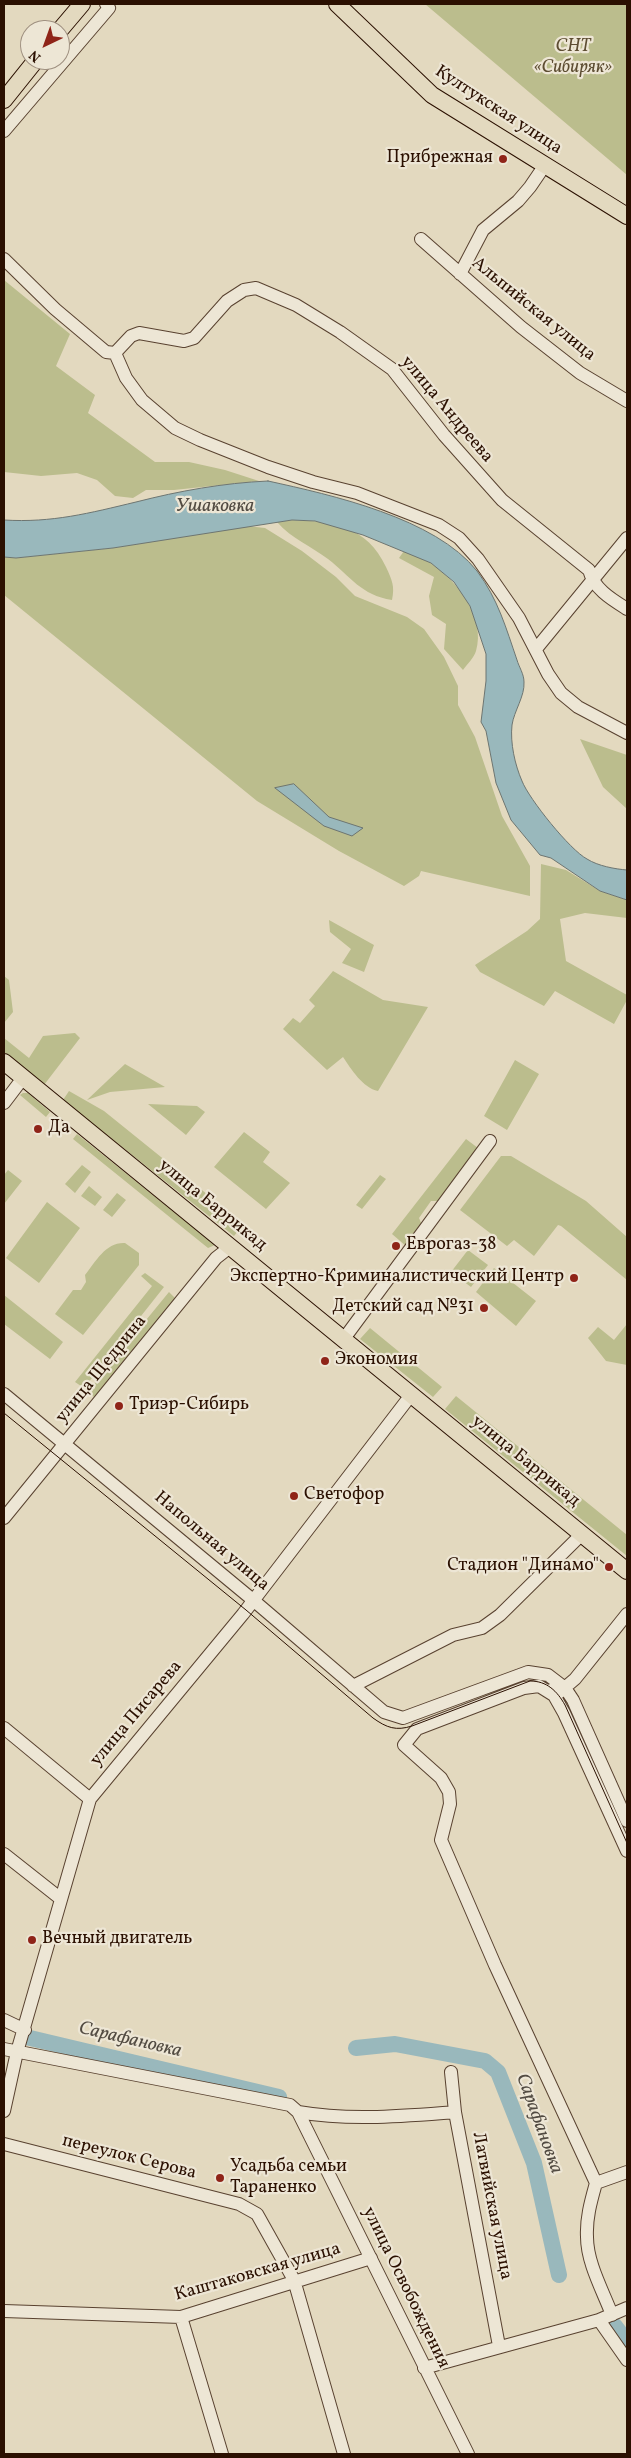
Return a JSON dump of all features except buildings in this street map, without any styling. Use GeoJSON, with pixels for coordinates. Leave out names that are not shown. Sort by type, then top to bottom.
{"type":"FeatureCollection","features":[{"type":"Feature","properties":{"kind":"main road"},"geometry":{"type":"LineString","coordinates":[[68,20],[82,4]]}},
{"type":"Feature","properties":{"kind":"main road","name":"Култукская улица"},"geometry":{"type":"LineString","coordinates":[[336,4],[432,95],[627,216]]}},
{"type":"Feature","properties":{"kind":"main road"},"geometry":{"type":"LineString","coordinates":[[4,100],[28,70]]}},
{"type":"Feature","properties":{"kind":"main road","name":"улица Баррикад"},"geometry":{"type":"LineString","coordinates":[[4,1062],[342,1340],[627,1570]]}},
{"type":"Feature","properties":{"kind":"street"},"geometry":{"type":"LineString","coordinates":[[4,131],[109,8],[106,4]]}},
{"type":"Feature","properties":{"kind":"street"},"geometry":{"type":"LineString","coordinates":[[460,274],[483,230],[518,201],[545,165]]}},
{"type":"Feature","properties":{"kind":"street","name":"Альпийская улица"},"geometry":{"type":"LineString","coordinates":[[420,239],[521,327],[580,372],[627,401]]}},
{"type":"Feature","properties":{"kind":"street"},"geometry":{"type":"LineString","coordinates":[[4,259],[55,309],[98,346],[106,352],[115,353],[126,378],[142,400],[175,428],[268,467],[313,482],[357,493],[439,525],[459,538],[478,559],[519,618],[548,674],[561,693],[578,707],[627,733]]}},
{"type":"Feature","properties":{"kind":"street","name":"улица Андреева"},"geometry":{"type":"LineString","coordinates":[[115,353],[131,336],[139,333],[184,342],[194,338],[228,301],[244,290],[256,288],[296,306],[340,332],[392,369],[476,473],[502,500],[589,570],[592,582],[627,609]]}},
{"type":"Feature","properties":{"kind":"street"},"geometry":{"type":"LineString","coordinates":[[536,649],[627,538]]}},
{"type":"Feature","properties":{"kind":"street"},"geometry":{"type":"LineString","coordinates":[[4,1103],[23,1078]]}},
{"type":"Feature","properties":{"kind":"street"},"geometry":{"type":"LineString","coordinates":[[342,1340],[490,1141]]}},
{"type":"Feature","properties":{"kind":"street","name":"улица Щедрина"},"geometry":{"type":"LineString","coordinates":[[4,1518],[213,1262],[230,1247]]}},
{"type":"Feature","properties":{"kind":"street","name":"Напольная улица"},"geometry":{"type":"LineString","coordinates":[[4,1394],[254,1600],[384,1712],[403,1718],[519,1674],[538,1672],[560,1692]]}},
{"type":"Feature","properties":{"kind":"street","name":"улица Писарева"},"geometry":{"type":"LineString","coordinates":[[4,2111],[17,2052],[25,2030],[90,1799],[254,1600],[411,1395]]}},
{"type":"Feature","properties":{"kind":"street"},"geometry":{"type":"LineString","coordinates":[[353,1686],[453,1635],[482,1628],[500,1615],[582,1534]]}},
{"type":"Feature","properties":{"kind":"street"},"geometry":{"type":"LineString","coordinates":[[560,1692],[575,1679],[627,1614]]}},
{"type":"Feature","properties":{"kind":"street"},"geometry":{"type":"LineString","coordinates":[[612,2315],[592,2264],[587,2238],[589,2211],[596,2183],[495,1965],[441,1840],[450,1804],[450,1792],[440,1778],[404,1745],[417,1729],[524,1688],[539,1686],[560,1692],[573,1700],[627,1821]]}},
{"type":"Feature","properties":{"kind":"street"},"geometry":{"type":"LineString","coordinates":[[560,1692],[627,1852]]}},
{"type":"Feature","properties":{"kind":"street"},"geometry":{"type":"LineString","coordinates":[[4,1728],[90,1799]]}},
{"type":"Feature","properties":{"kind":"street"},"geometry":{"type":"LineString","coordinates":[[4,1854],[61,1899]]}},
{"type":"Feature","properties":{"kind":"street"},"geometry":{"type":"LineString","coordinates":[[4,2020],[25,2030]]}},
{"type":"Feature","properties":{"kind":"street"},"geometry":{"type":"LineString","coordinates":[[4,2049],[290,2105],[298,2112],[328,2117],[366,2119],[455,2112]]}},
{"type":"Feature","properties":{"kind":"street","name":"Латвийская улица"},"geometry":{"type":"LineString","coordinates":[[451,2072],[455,2112],[499,2346]]}},
{"type":"Feature","properties":{"kind":"street","name":"улица Освобождения"},"geometry":{"type":"LineString","coordinates":[[298,2112],[468,2454]]}},
{"type":"Feature","properties":{"kind":"street","name":"переулок Серова"},"geometry":{"type":"LineString","coordinates":[[4,2144],[239,2204],[257,2214],[294,2280],[344,2454]]}},
{"type":"Feature","properties":{"kind":"street"},"geometry":{"type":"LineString","coordinates":[[596,2183],[627,2172]]}},
{"type":"Feature","properties":{"kind":"street","name":"Каштаковская улица"},"geometry":{"type":"LineString","coordinates":[[4,2311],[182,2317],[294,2280],[371,2258]]}},
{"type":"Feature","properties":{"kind":"street"},"geometry":{"type":"LineString","coordinates":[[424,2368],[599,2320],[627,2308]]}},
{"type":"Feature","properties":{"kind":"street"},"geometry":{"type":"LineString","coordinates":[[182,2317],[222,2454]]}},
{"type":"Feature","properties":{"kind":"street"},"geometry":{"type":"LineString","coordinates":[[599,2320],[627,2360]]}},
{"type":"Feature","properties":{"kind":"green space","name":"СНТ «Сибиряк»"},"geometry":{"type":"Polygon","coordinates":[[[425,4],[627,4],[627,175],[425,4]]]}},
{"type":"Feature","properties":{"kind":"green space"},"geometry":{"type":"Polygon","coordinates":[[[4,280],[70,334],[56,366],[95,395],[88,413],[155,462],[189,462],[225,470],[259,481],[174,490],[146,490],[133,498],[115,496],[97,480],[77,473],[41,476],[4,472],[4,280]]]}},
{"type":"Feature","properties":{"kind":"green space"},"geometry":{"type":"Polygon","coordinates":[[[292,520],[335,524],[359,534],[369,542],[378,553],[390,576],[393,587],[392,600],[381,598],[364,590],[328,559],[295,538],[277,522],[292,520]]]}},
{"type":"Feature","properties":{"kind":"green space"},"geometry":{"type":"Polygon","coordinates":[[[247,526],[265,528],[302,551],[336,577],[355,596],[407,617],[424,629],[444,657],[458,686],[458,705],[475,737],[502,816],[530,866],[530,896],[421,871],[419,876],[404,886],[339,851],[257,801],[4,595],[4,557],[16,558],[113,548],[247,526]]]}},
{"type":"Feature","properties":{"kind":"green space"},"geometry":{"type":"Polygon","coordinates":[[[404,551],[432,564],[451,581],[468,602],[477,626],[478,639],[475,654],[463,670],[444,649],[446,624],[432,615],[429,596],[434,577],[399,558],[404,551]]]}},
{"type":"Feature","properties":{"kind":"green space"},"geometry":{"type":"Polygon","coordinates":[[[580,739],[627,755],[627,809],[603,787],[580,739]]]}},
{"type":"Feature","properties":{"kind":"green space"},"geometry":{"type":"Polygon","coordinates":[[[541,864],[566,870],[600,891],[627,900],[627,918],[585,913],[560,919],[566,961],[627,995],[627,1000],[614,1024],[555,991],[544,1006],[480,972],[475,965],[527,931],[540,919],[541,864]]]}},
{"type":"Feature","properties":{"kind":"green space"},"geometry":{"type":"Polygon","coordinates":[[[329,920],[374,945],[364,972],[342,963],[351,949],[330,932],[329,920]]]}},
{"type":"Feature","properties":{"kind":"green space"},"geometry":{"type":"Polygon","coordinates":[[[333,971],[383,1000],[428,1007],[378,1091],[362,1082],[343,1057],[327,1070],[283,1029],[293,1018],[300,1023],[315,1006],[309,1000],[333,971]]]}},
{"type":"Feature","properties":{"kind":"green space"},"geometry":{"type":"Polygon","coordinates":[[[4,976],[9,980],[13,1012],[4,1023],[4,976]]]}},
{"type":"Feature","properties":{"kind":"green space"},"geometry":{"type":"Polygon","coordinates":[[[75,1033],[80,1038],[44,1085],[4,1052],[4,1038],[29,1058],[43,1036],[75,1033]]]}},
{"type":"Feature","properties":{"kind":"green space"},"geometry":{"type":"Polygon","coordinates":[[[515,1060],[539,1074],[507,1130],[484,1116],[515,1060]]]}},
{"type":"Feature","properties":{"kind":"green space"},"geometry":{"type":"Polygon","coordinates":[[[125,1064],[165,1087],[110,1092],[87,1100],[125,1064]]]}},
{"type":"Feature","properties":{"kind":"green space"},"geometry":{"type":"Polygon","coordinates":[[[69,1091],[104,1111],[244,1224],[234,1236],[63,1100],[69,1091]]]}},
{"type":"Feature","properties":{"kind":"green space"},"geometry":{"type":"Polygon","coordinates":[[[28,1093],[50,1112],[46,1117],[20,1095],[28,1093]]]}},
{"type":"Feature","properties":{"kind":"green space"},"geometry":{"type":"Polygon","coordinates":[[[148,1104],[197,1106],[205,1112],[186,1135],[148,1104]]]}},
{"type":"Feature","properties":{"kind":"green space"},"geometry":{"type":"Polygon","coordinates":[[[244,1132],[270,1152],[263,1162],[290,1183],[266,1209],[214,1167],[244,1132]]]}},
{"type":"Feature","properties":{"kind":"green space"},"geometry":{"type":"Polygon","coordinates":[[[77,1134],[215,1245],[208,1248],[73,1139],[77,1134]]]}},
{"type":"Feature","properties":{"kind":"green space"},"geometry":{"type":"Polygon","coordinates":[[[466,1139],[478,1148],[441,1201],[431,1201],[419,1218],[422,1225],[406,1246],[392,1234],[466,1139]]]}},
{"type":"Feature","properties":{"kind":"green space"},"geometry":{"type":"Polygon","coordinates":[[[501,1156],[511,1156],[586,1201],[627,1237],[627,1280],[561,1226],[558,1225],[534,1256],[514,1240],[507,1246],[460,1210],[501,1156]]]}},
{"type":"Feature","properties":{"kind":"green space"},"geometry":{"type":"Polygon","coordinates":[[[82,1165],[91,1172],[75,1193],[65,1184],[82,1165]]]}},
{"type":"Feature","properties":{"kind":"green space"},"geometry":{"type":"Polygon","coordinates":[[[8,1170],[22,1181],[4,1204],[4,1175],[8,1170]]]}},
{"type":"Feature","properties":{"kind":"green space"},"geometry":{"type":"Polygon","coordinates":[[[380,1175],[386,1179],[362,1209],[356,1205],[380,1175]]]}},
{"type":"Feature","properties":{"kind":"green space"},"geometry":{"type":"Polygon","coordinates":[[[89,1186],[102,1197],[95,1206],[81,1196],[89,1186]]]}},
{"type":"Feature","properties":{"kind":"green space"},"geometry":{"type":"Polygon","coordinates":[[[117,1193],[126,1200],[112,1217],[103,1210],[117,1193]]]}},
{"type":"Feature","properties":{"kind":"green space"},"geometry":{"type":"Polygon","coordinates":[[[47,1202],[80,1228],[39,1283],[6,1258],[47,1202]]]}},
{"type":"Feature","properties":{"kind":"green space"},"geometry":{"type":"Polygon","coordinates":[[[125,1243],[139,1253],[139,1265],[83,1335],[55,1314],[73,1290],[81,1290],[86,1282],[85,1275],[97,1258],[112,1246],[125,1243]]]}},
{"type":"Feature","properties":{"kind":"green space"},"geometry":{"type":"Polygon","coordinates":[[[468,1250],[488,1265],[471,1287],[451,1272],[468,1250]]]}},
{"type":"Feature","properties":{"kind":"green space"},"geometry":{"type":"Polygon","coordinates":[[[494,1268],[536,1301],[516,1326],[476,1292],[494,1268]]]}},
{"type":"Feature","properties":{"kind":"green space"},"geometry":{"type":"Polygon","coordinates":[[[145,1273],[164,1287],[84,1388],[75,1382],[152,1286],[141,1276],[145,1273]]]}},
{"type":"Feature","properties":{"kind":"green space"},"geometry":{"type":"Polygon","coordinates":[[[169,1292],[176,1299],[95,1398],[88,1391],[169,1292]]]}},
{"type":"Feature","properties":{"kind":"green space"},"geometry":{"type":"Polygon","coordinates":[[[4,1295],[63,1342],[50,1359],[4,1324],[4,1295]]]}},
{"type":"Feature","properties":{"kind":"green space"},"geometry":{"type":"Polygon","coordinates":[[[627,1324],[627,1365],[606,1361],[588,1338],[598,1327],[614,1340],[627,1324]]]}},
{"type":"Feature","properties":{"kind":"green space"},"geometry":{"type":"Polygon","coordinates":[[[370,1328],[442,1387],[433,1397],[360,1339],[370,1328]]]}},
{"type":"Feature","properties":{"kind":"green space"},"geometry":{"type":"Polygon","coordinates":[[[456,1396],[627,1535],[627,1556],[445,1409],[456,1396]]]}},
{"type":"Feature","properties":{"kind":"water","name":"Ушаковка"},"geometry":{"type":"Polygon","coordinates":[[[268,481],[351,502],[381,511],[409,523],[459,552],[477,571],[496,603],[523,676],[523,693],[512,725],[514,754],[522,781],[533,800],[551,823],[580,854],[601,865],[627,870],[627,900],[600,891],[551,858],[540,855],[511,820],[496,783],[486,731],[481,722],[486,681],[486,654],[470,606],[454,582],[431,563],[363,535],[315,521],[292,520],[113,548],[16,558],[4,557],[4,520],[55,519],[185,491],[268,481]]]}},
{"type":"Feature","properties":{"kind":"water"},"geometry":{"type":"Polygon","coordinates":[[[294,784],[329,817],[363,828],[352,836],[324,826],[275,788],[294,784]]]}},
{"type":"Feature","properties":{"kind":"waterway","name":"Сарафановка"},"geometry":{"type":"LineString","coordinates":[[30,2038],[279,2097]]}},
{"type":"Feature","properties":{"kind":"waterway","name":"Сарафановка"},"geometry":{"type":"LineString","coordinates":[[356,2048],[395,2044],[485,2061],[498,2072],[534,2163],[559,2275]]}},
{"type":"Feature","properties":{"kind":"waterway","name":"Сарафановка"},"geometry":{"type":"LineString","coordinates":[[615,2326],[627,2342]]}},
{"type":"Feature","properties":{"kind":"tram line"},"geometry":{"type":"LineString","coordinates":[[4,1413],[246,1610],[373,1718],[383,1724],[392,1728],[412,1726],[530,1681],[536,1681],[551,1688],[559,1695],[565,1705],[627,1843]]}},
{"type":"Feature","properties":{"kind":"place","name":"Прибрежная"},"geometry":{"type":"Point","coordinates":[503,159]}},
{"type":"Feature","properties":{"kind":"place","name":"Да"},"geometry":{"type":"Point","coordinates":[38,1129]}},
{"type":"Feature","properties":{"kind":"place","name":"Еврогаз-38"},"geometry":{"type":"Point","coordinates":[396,1246]}},
{"type":"Feature","properties":{"kind":"place","name":"Экспертно-Криминалистический Центр"},"geometry":{"type":"Point","coordinates":[574,1278]}},
{"type":"Feature","properties":{"kind":"place","name":"Детский сад №31"},"geometry":{"type":"Point","coordinates":[484,1308]}},
{"type":"Feature","properties":{"kind":"place","name":"Экономия"},"geometry":{"type":"Point","coordinates":[325,1361]}},
{"type":"Feature","properties":{"kind":"place","name":"Триэр-Сибирь"},"geometry":{"type":"Point","coordinates":[119,1406]}},
{"type":"Feature","properties":{"kind":"place","name":"Светофор"},"geometry":{"type":"Point","coordinates":[294,1496]}},
{"type":"Feature","properties":{"kind":"place","name":"Стадион \"Динамо\""},"geometry":{"type":"Point","coordinates":[609,1567]}},
{"type":"Feature","properties":{"kind":"place","name":"Вечный двигатель"},"geometry":{"type":"Point","coordinates":[32,1940]}},
{"type":"Feature","properties":{"kind":"place","name":"Усадьба семьи Тараненко"},"geometry":{"type":"Point","coordinates":[220,2178]}}]}
